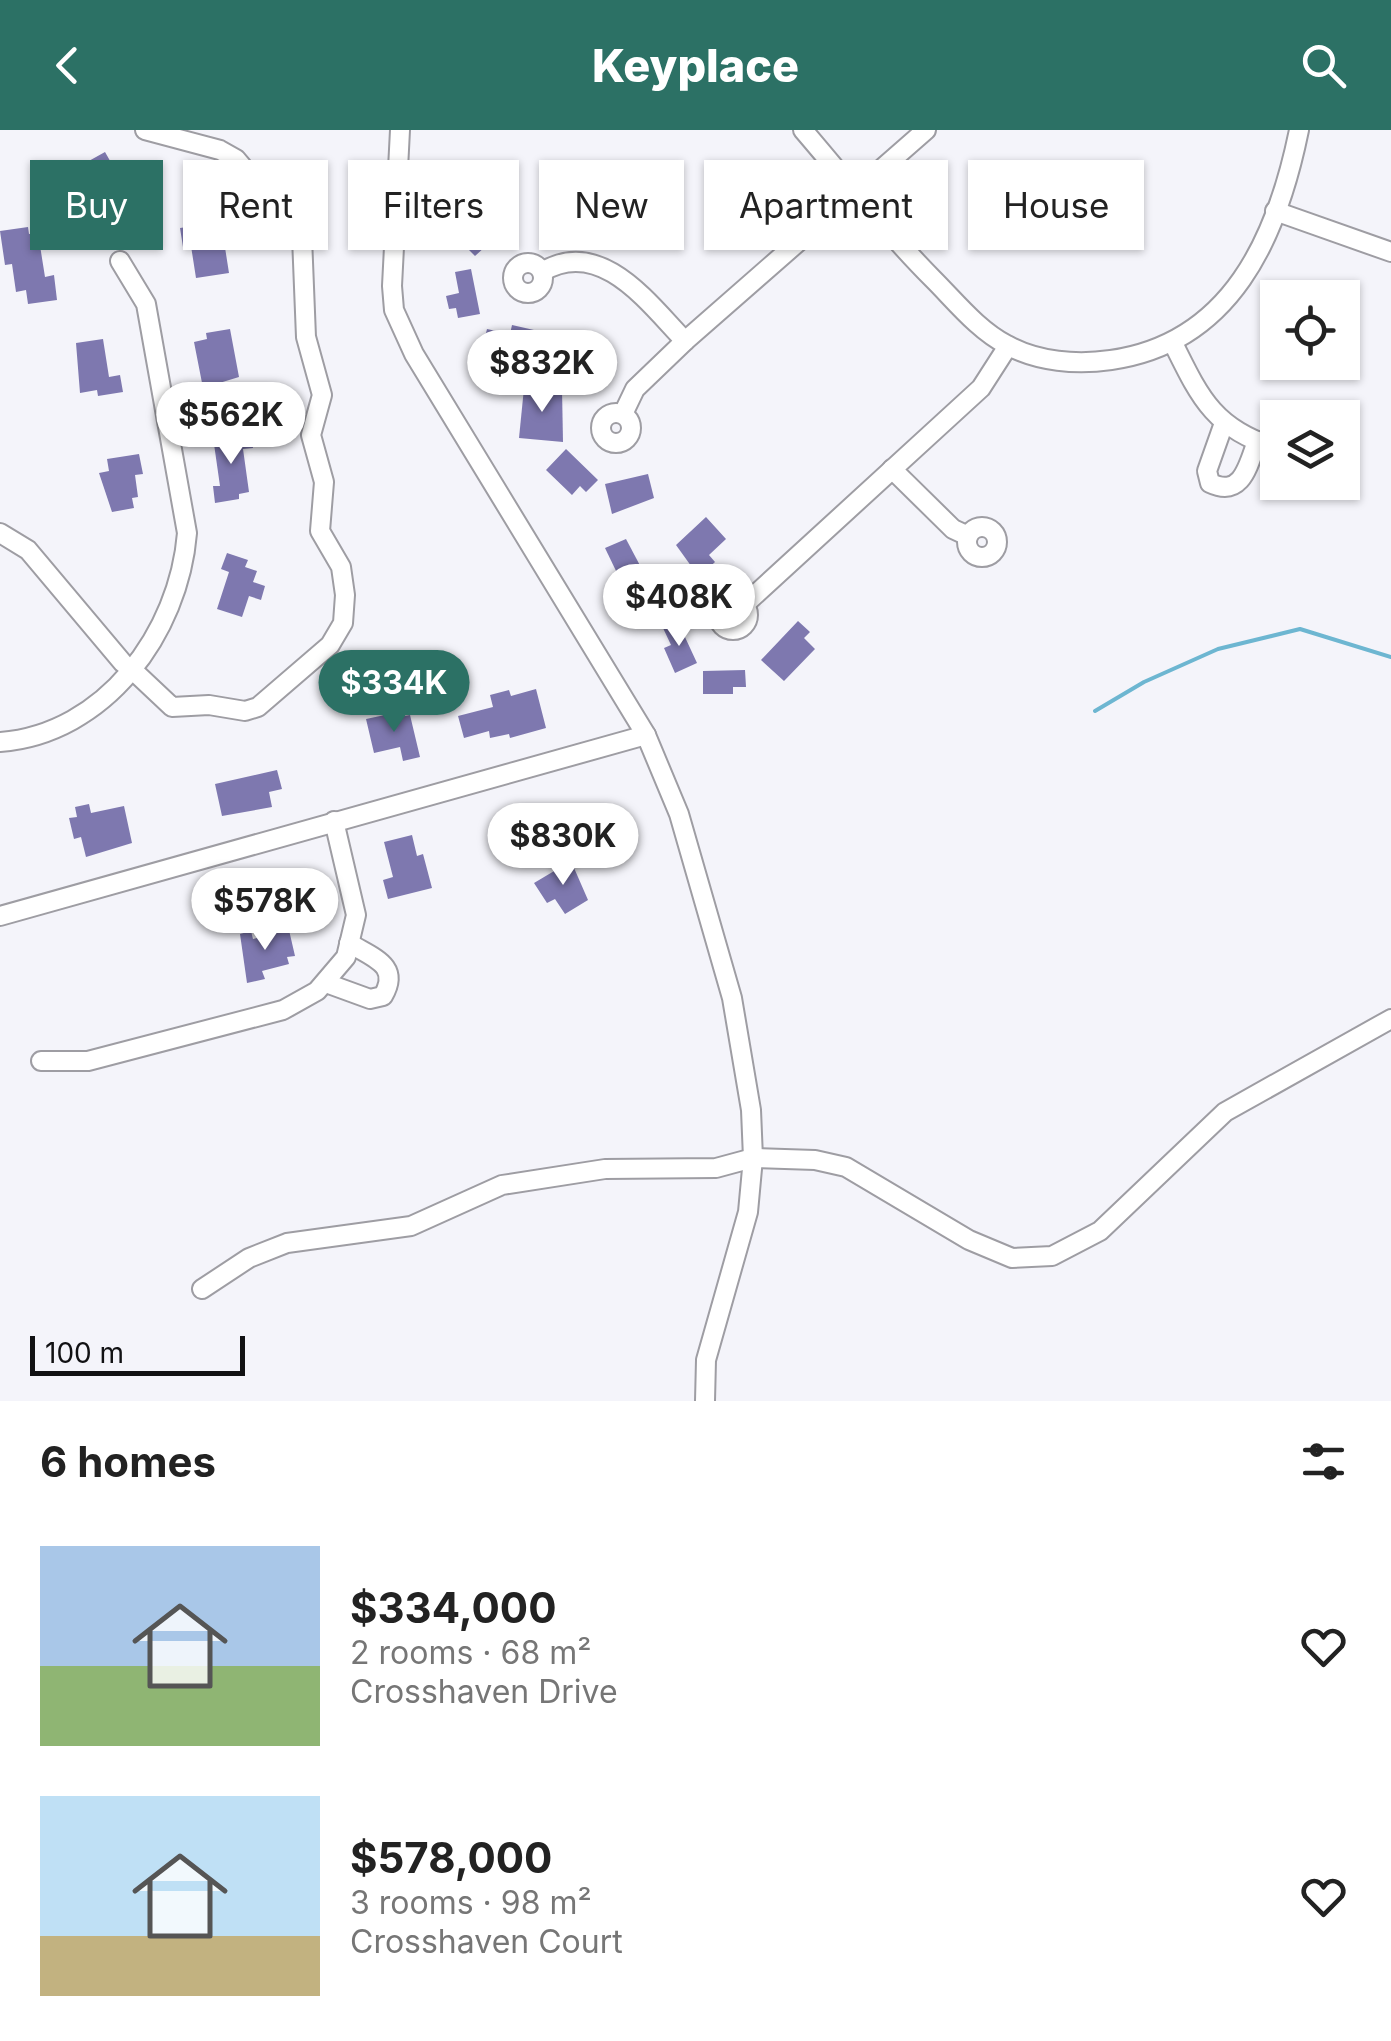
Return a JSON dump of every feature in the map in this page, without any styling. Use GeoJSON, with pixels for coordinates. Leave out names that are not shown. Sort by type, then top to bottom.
{"type":"FeatureCollection","features":[{"type":"Feature","properties":{"kind":"street"},"geometry":{"type":"LineString","coordinates":[[0,533],[28,550],[130,669],[172,707],[210,705],[244,711],[258,707],[340,633],[345,611],[341,566],[320,530],[324,482],[310,435],[322,395],[306,337],[301,212],[293,204],[262,190],[236,159],[220,150],[145,130]]}},
{"type":"Feature","properties":{"kind":"street"},"geometry":{"type":"LineString","coordinates":[[400,130],[394,310],[414,354],[646,735],[679,814],[732,998],[751,1110],[753,1158],[748,1212],[706,1360],[705,1401]]}},
{"type":"Feature","properties":{"kind":"street"},"geometry":{"type":"LineString","coordinates":[[803,130],[829,160]]}},
{"type":"Feature","properties":{"kind":"street"},"geometry":{"type":"LineString","coordinates":[[893,160],[926,130]]}},
{"type":"Feature","properties":{"kind":"street"},"geometry":{"type":"LineString","coordinates":[[907,250],[952,302],[1008,346],[1056,361],[1092,363],[1174,345],[1228,302],[1275,211],[1300,130]]}},
{"type":"Feature","properties":{"kind":"street"},"geometry":{"type":"LineString","coordinates":[[1275,211],[1391,252]]}},
{"type":"Feature","properties":{"kind":"street"},"geometry":{"type":"LineString","coordinates":[[623,414],[634,389],[791,250]]}},
{"type":"Feature","properties":{"kind":"street"},"geometry":{"type":"LineString","coordinates":[[0,742],[41,738],[89,712],[126,674],[163,626],[184,571],[187,533],[146,304],[120,261]]}},
{"type":"Feature","properties":{"kind":"street"},"geometry":{"type":"LineString","coordinates":[[542,272],[556,263],[581,262],[613,272],[643,296],[685,341]]}},
{"type":"Feature","properties":{"kind":"street"},"geometry":{"type":"LineString","coordinates":[[1174,345],[1194,386],[1224,424],[1260,442]]}},
{"type":"Feature","properties":{"kind":"street"},"geometry":{"type":"LineString","coordinates":[[744,604],[981,388],[1008,346]]}},
{"type":"Feature","properties":{"kind":"street"},"geometry":{"type":"LineString","coordinates":[[1224,424],[1207,471],[1210,484],[1223,489],[1235,486],[1244,476],[1256,441]]}},
{"type":"Feature","properties":{"kind":"street"},"geometry":{"type":"LineString","coordinates":[[892,469],[953,530],[968,536]]}},
{"type":"Feature","properties":{"kind":"street"},"geometry":{"type":"LineString","coordinates":[[0,916],[646,735]]}},
{"type":"Feature","properties":{"kind":"street"},"geometry":{"type":"LineString","coordinates":[[41,1062],[88,1062],[283,1010],[326,983],[346,958],[356,915],[334,822]]}},
{"type":"Feature","properties":{"kind":"street"},"geometry":{"type":"LineString","coordinates":[[326,983],[370,999],[383,996],[391,982],[390,970],[349,943]]}},
{"type":"Feature","properties":{"kind":"street"},"geometry":{"type":"LineString","coordinates":[[202,1288],[249,1258],[287,1244],[411,1226],[502,1185],[605,1169],[716,1168],[753,1158],[814,1160],[846,1167],[968,1240],[1012,1258],[1052,1256],[1100,1231],[1225,1112],[1389,1023]]}},
{"type":"Feature","properties":{"kind":"building"},"geometry":{"type":"Polygon","coordinates":[[[105,152],[110,160],[91,160],[105,152]]]}},
{"type":"Feature","properties":{"kind":"building"},"geometry":{"type":"Polygon","coordinates":[[[28,227],[30,250],[41,250],[45,277],[54,275],[57,300],[28,304],[26,290],[16,292],[12,264],[5,265],[0,231],[28,227]]]}},
{"type":"Feature","properties":{"kind":"building"},"geometry":{"type":"Polygon","coordinates":[[[192,250],[225,250],[229,273],[196,278],[192,250]]]}},
{"type":"Feature","properties":{"kind":"building"},"geometry":{"type":"Polygon","coordinates":[[[471,269],[480,314],[458,318],[456,308],[449,309],[446,296],[459,293],[455,272],[471,269]]]}},
{"type":"Feature","properties":{"kind":"building"},"geometry":{"type":"Polygon","coordinates":[[[512,325],[534,330],[530,346],[523,344],[518,366],[480,357],[487,329],[510,334],[512,325]]]}},
{"type":"Feature","properties":{"kind":"building"},"geometry":{"type":"Polygon","coordinates":[[[230,329],[239,377],[203,388],[194,342],[207,339],[206,333],[230,329]]]}},
{"type":"Feature","properties":{"kind":"building"},"geometry":{"type":"Polygon","coordinates":[[[103,339],[109,377],[120,375],[123,392],[98,396],[97,390],[80,393],[76,343],[103,339]]]}},
{"type":"Feature","properties":{"kind":"building"},"geometry":{"type":"Polygon","coordinates":[[[524,388],[562,389],[563,442],[519,438],[524,388]]]}},
{"type":"Feature","properties":{"kind":"building"},"geometry":{"type":"Polygon","coordinates":[[[241,433],[242,437],[251,436],[253,448],[243,449],[249,492],[239,494],[239,499],[215,503],[213,486],[220,486],[213,437],[241,433]]]}},
{"type":"Feature","properties":{"kind":"building"},"geometry":{"type":"Polygon","coordinates":[[[566,449],[598,480],[586,492],[580,486],[572,495],[546,470],[566,449]]]}},
{"type":"Feature","properties":{"kind":"building"},"geometry":{"type":"Polygon","coordinates":[[[139,454],[143,474],[135,475],[138,497],[132,498],[134,508],[112,512],[99,473],[109,471],[107,459],[139,454]]]}},
{"type":"Feature","properties":{"kind":"building"},"geometry":{"type":"Polygon","coordinates":[[[648,474],[654,498],[612,514],[605,484],[648,474]]]}},
{"type":"Feature","properties":{"kind":"building"},"geometry":{"type":"Polygon","coordinates":[[[706,517],[726,539],[709,555],[715,562],[699,577],[676,545],[706,517]]]}},
{"type":"Feature","properties":{"kind":"building"},"geometry":{"type":"Polygon","coordinates":[[[626,539],[654,592],[630,600],[605,548],[626,539]]]}},
{"type":"Feature","properties":{"kind":"building"},"geometry":{"type":"Polygon","coordinates":[[[227,553],[248,560],[245,567],[257,571],[253,582],[265,586],[261,600],[249,596],[242,617],[217,609],[229,572],[221,569],[227,553]]]}},
{"type":"Feature","properties":{"kind":"building"},"geometry":{"type":"Polygon","coordinates":[[[798,621],[810,632],[804,638],[815,649],[784,681],[761,660],[798,621]]]}},
{"type":"Feature","properties":{"kind":"building"},"geometry":{"type":"Polygon","coordinates":[[[678,622],[697,663],[675,673],[664,648],[671,645],[663,628],[678,622]]]}},
{"type":"Feature","properties":{"kind":"building"},"geometry":{"type":"Polygon","coordinates":[[[745,670],[746,687],[733,687],[733,694],[703,694],[703,671],[745,670]]]}},
{"type":"Feature","properties":{"kind":"building"},"geometry":{"type":"Polygon","coordinates":[[[536,689],[546,728],[510,738],[509,734],[490,738],[489,731],[464,738],[458,716],[493,707],[490,695],[509,690],[511,696],[536,689]]]}},
{"type":"Feature","properties":{"kind":"building"},"geometry":{"type":"Polygon","coordinates":[[[399,712],[400,717],[410,715],[420,757],[403,761],[400,747],[374,753],[366,719],[399,712]]]}},
{"type":"Feature","properties":{"kind":"building"},"geometry":{"type":"Polygon","coordinates":[[[277,770],[282,789],[269,792],[272,807],[222,816],[215,784],[277,770]]]}},
{"type":"Feature","properties":{"kind":"building"},"geometry":{"type":"Polygon","coordinates":[[[89,804],[91,813],[124,806],[132,843],[86,857],[81,837],[74,839],[69,818],[77,817],[75,807],[89,804]]]}},
{"type":"Feature","properties":{"kind":"building"},"geometry":{"type":"Polygon","coordinates":[[[412,835],[417,856],[423,854],[432,888],[388,899],[383,880],[393,877],[384,842],[412,835]]]}},
{"type":"Feature","properties":{"kind":"building"},"geometry":{"type":"Polygon","coordinates":[[[571,861],[588,900],[565,914],[555,899],[547,903],[534,883],[571,861]]]}},
{"type":"Feature","properties":{"kind":"building"},"geometry":{"type":"Polygon","coordinates":[[[289,930],[295,956],[287,957],[289,964],[262,971],[265,979],[247,983],[240,934],[251,931],[253,939],[289,930]]]}},
{"type":"Feature","properties":{"kind":"waterway"},"geometry":{"type":"LineString","coordinates":[[1095,711],[1144,682],[1218,649],[1300,629],[1391,657]]}}]}
